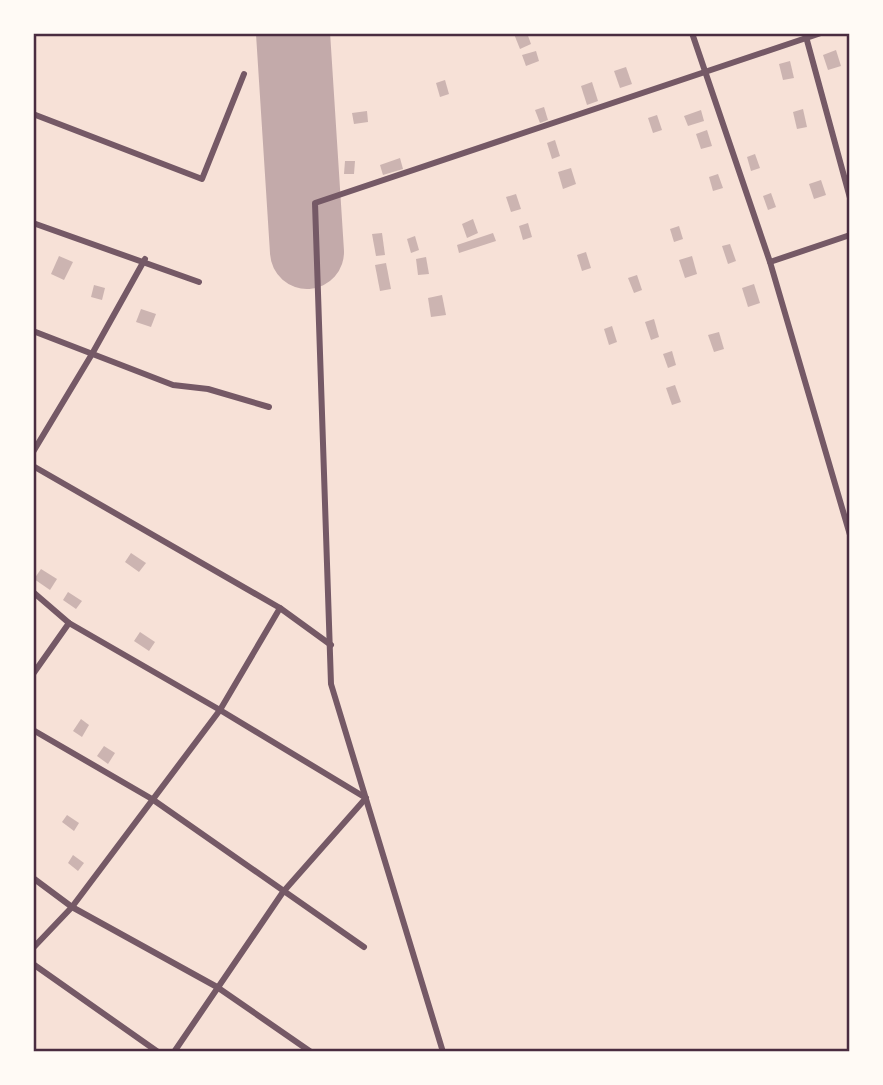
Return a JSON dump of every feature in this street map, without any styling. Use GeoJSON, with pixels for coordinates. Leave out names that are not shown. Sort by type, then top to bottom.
{"type":"FeatureCollection","features":[{"type":"Feature","properties":{"kind":"street"},"geometry":{"type":"LineString","coordinates":[[692,33],[770,262],[850,535]]}},
{"type":"Feature","properties":{"kind":"street"},"geometry":{"type":"LineString","coordinates":[[443,1052],[331,684],[315,203],[704,73],[805,36],[821,33]]}},
{"type":"Feature","properties":{"kind":"street"},"geometry":{"type":"LineString","coordinates":[[805,36],[850,198]]}},
{"type":"Feature","properties":{"kind":"street"},"geometry":{"type":"LineString","coordinates":[[33,114],[202,178],[244,75]]}},
{"type":"Feature","properties":{"kind":"street"},"geometry":{"type":"LineString","coordinates":[[33,223],[199,282]]}},
{"type":"Feature","properties":{"kind":"street"},"geometry":{"type":"LineString","coordinates":[[770,262],[850,235]]}},
{"type":"Feature","properties":{"kind":"street"},"geometry":{"type":"LineString","coordinates":[[33,452],[144,261]]}},
{"type":"Feature","properties":{"kind":"street"},"geometry":{"type":"LineString","coordinates":[[33,331],[173,385],[208,389],[269,407]]}},
{"type":"Feature","properties":{"kind":"street"},"geometry":{"type":"LineString","coordinates":[[33,466],[280,608],[331,645]]}},
{"type":"Feature","properties":{"kind":"street"},"geometry":{"type":"LineString","coordinates":[[33,592],[69,622],[366,799]]}},
{"type":"Feature","properties":{"kind":"street"},"geometry":{"type":"LineString","coordinates":[[33,948],[72,907],[220,710],[280,608]]}},
{"type":"Feature","properties":{"kind":"street"},"geometry":{"type":"LineString","coordinates":[[33,674],[69,622]]}},
{"type":"Feature","properties":{"kind":"street"},"geometry":{"type":"LineString","coordinates":[[33,730],[152,799],[364,947]]}},
{"type":"Feature","properties":{"kind":"street"},"geometry":{"type":"LineString","coordinates":[[174,1052],[283,892],[366,799]]}},
{"type":"Feature","properties":{"kind":"street"},"geometry":{"type":"LineString","coordinates":[[33,878],[72,907],[217,987],[312,1052]]}},
{"type":"Feature","properties":{"kind":"street"},"geometry":{"type":"LineString","coordinates":[[33,964],[158,1052]]}},
{"type":"Feature","properties":{"kind":"building"},"geometry":{"type":"Polygon","coordinates":[[[527,33],[531,44],[520,49],[514,34],[527,33]]]}},
{"type":"Feature","properties":{"kind":"building"},"geometry":{"type":"Polygon","coordinates":[[[836,50],[841,66],[828,70],[823,55],[836,50]]]}},
{"type":"Feature","properties":{"kind":"building"},"geometry":{"type":"Polygon","coordinates":[[[536,51],[539,61],[526,66],[522,55],[536,51]]]}},
{"type":"Feature","properties":{"kind":"building"},"geometry":{"type":"Polygon","coordinates":[[[790,61],[794,78],[783,80],[779,64],[790,61]]]}},
{"type":"Feature","properties":{"kind":"building"},"geometry":{"type":"Polygon","coordinates":[[[626,67],[632,84],[620,88],[614,71],[626,67]]]}},
{"type":"Feature","properties":{"kind":"building"},"geometry":{"type":"Polygon","coordinates":[[[445,80],[449,94],[440,97],[436,83],[445,80]]]}},
{"type":"Feature","properties":{"kind":"building"},"geometry":{"type":"Polygon","coordinates":[[[592,82],[598,101],[587,105],[581,86],[592,82]]]}},
{"type":"Feature","properties":{"kind":"building"},"geometry":{"type":"Polygon","coordinates":[[[544,107],[548,120],[540,123],[535,110],[544,107]]]}},
{"type":"Feature","properties":{"kind":"building"},"geometry":{"type":"Polygon","coordinates":[[[803,109],[807,127],[797,129],[793,112],[803,109]]]}},
{"type":"Feature","properties":{"kind":"building"},"geometry":{"type":"Polygon","coordinates":[[[701,110],[704,121],[688,126],[684,116],[701,110]]]}},
{"type":"Feature","properties":{"kind":"building"},"geometry":{"type":"Polygon","coordinates":[[[367,111],[368,122],[354,124],[352,113],[367,111]]]}},
{"type":"Feature","properties":{"kind":"building"},"geometry":{"type":"Polygon","coordinates":[[[657,115],[662,130],[653,133],[648,118],[657,115]]]}},
{"type":"Feature","properties":{"kind":"building"},"geometry":{"type":"Polygon","coordinates":[[[707,130],[712,146],[701,149],[696,134],[707,130]]]}},
{"type":"Feature","properties":{"kind":"building"},"geometry":{"type":"Polygon","coordinates":[[[555,140],[560,156],[552,159],[547,143],[555,140]]]}},
{"type":"Feature","properties":{"kind":"building"},"geometry":{"type":"Polygon","coordinates":[[[755,154],[760,168],[751,171],[747,157],[755,154]]]}},
{"type":"Feature","properties":{"kind":"building"},"geometry":{"type":"Polygon","coordinates":[[[400,158],[403,169],[383,175],[380,165],[400,158]]]}},
{"type":"Feature","properties":{"kind":"building"},"geometry":{"type":"Polygon","coordinates":[[[345,161],[355,161],[354,174],[344,174],[345,161]]]}},
{"type":"Feature","properties":{"kind":"building"},"geometry":{"type":"Polygon","coordinates":[[[571,168],[576,184],[563,189],[558,172],[571,168]]]}},
{"type":"Feature","properties":{"kind":"building"},"geometry":{"type":"Polygon","coordinates":[[[718,174],[723,188],[713,191],[709,177],[718,174]]]}},
{"type":"Feature","properties":{"kind":"building"},"geometry":{"type":"Polygon","coordinates":[[[821,180],[826,195],[814,199],[809,184],[821,180]]]}},
{"type":"Feature","properties":{"kind":"building"},"geometry":{"type":"Polygon","coordinates":[[[771,193],[776,207],[768,210],[763,196],[771,193]]]}},
{"type":"Feature","properties":{"kind":"building"},"geometry":{"type":"Polygon","coordinates":[[[516,194],[521,209],[511,212],[506,197],[516,194]]]}},
{"type":"Feature","properties":{"kind":"building"},"geometry":{"type":"Polygon","coordinates":[[[473,219],[478,233],[467,238],[462,224],[473,219]]]}},
{"type":"Feature","properties":{"kind":"building"},"geometry":{"type":"Polygon","coordinates":[[[528,223],[532,237],[523,240],[519,226],[528,223]]]}},
{"type":"Feature","properties":{"kind":"building"},"geometry":{"type":"Polygon","coordinates":[[[679,226],[683,239],[674,242],[670,229],[679,226]]]}},
{"type":"Feature","properties":{"kind":"building"},"geometry":{"type":"Polygon","coordinates":[[[382,233],[385,255],[376,256],[372,234],[382,233]]]}},
{"type":"Feature","properties":{"kind":"building"},"geometry":{"type":"Polygon","coordinates":[[[493,233],[496,241],[459,253],[457,245],[493,233]]]}},
{"type":"Feature","properties":{"kind":"building"},"geometry":{"type":"Polygon","coordinates":[[[415,236],[419,250],[411,253],[407,239],[415,236]]]}},
{"type":"Feature","properties":{"kind":"building"},"geometry":{"type":"Polygon","coordinates":[[[730,244],[736,261],[728,264],[722,246],[730,244]]]}},
{"type":"Feature","properties":{"kind":"building"},"geometry":{"type":"Polygon","coordinates":[[[586,252],[591,268],[582,271],[577,255],[586,252]]]}},
{"type":"Feature","properties":{"kind":"building"},"geometry":{"type":"Polygon","coordinates":[[[59,256],[73,262],[64,280],[51,274],[59,256]]]}},
{"type":"Feature","properties":{"kind":"building"},"geometry":{"type":"Polygon","coordinates":[[[692,256],[697,274],[685,278],[679,260],[692,256]]]}},
{"type":"Feature","properties":{"kind":"building"},"geometry":{"type":"Polygon","coordinates":[[[426,257],[429,274],[418,275],[416,259],[426,257]]]}},
{"type":"Feature","properties":{"kind":"building"},"geometry":{"type":"Polygon","coordinates":[[[386,263],[391,289],[380,291],[375,265],[386,263]]]}},
{"type":"Feature","properties":{"kind":"building"},"geometry":{"type":"Polygon","coordinates":[[[637,275],[642,290],[634,293],[628,278],[637,275]]]}},
{"type":"Feature","properties":{"kind":"building"},"geometry":{"type":"Polygon","coordinates":[[[754,284],[760,303],[748,307],[742,288],[754,284]]]}},
{"type":"Feature","properties":{"kind":"building"},"geometry":{"type":"Polygon","coordinates":[[[94,285],[105,288],[102,300],[91,297],[94,285]]]}},
{"type":"Feature","properties":{"kind":"building"},"geometry":{"type":"Polygon","coordinates":[[[442,295],[446,315],[431,317],[428,298],[442,295]]]}},
{"type":"Feature","properties":{"kind":"building"},"geometry":{"type":"Polygon","coordinates":[[[141,309],[156,314],[151,327],[136,322],[141,309]]]}},
{"type":"Feature","properties":{"kind":"building"},"geometry":{"type":"Polygon","coordinates":[[[654,319],[659,337],[651,340],[645,322],[654,319]]]}},
{"type":"Feature","properties":{"kind":"building"},"geometry":{"type":"Polygon","coordinates":[[[612,326],[617,342],[609,345],[604,329],[612,326]]]}},
{"type":"Feature","properties":{"kind":"building"},"geometry":{"type":"Polygon","coordinates":[[[719,332],[724,349],[714,352],[708,335],[719,332]]]}},
{"type":"Feature","properties":{"kind":"building"},"geometry":{"type":"Polygon","coordinates":[[[672,351],[676,365],[668,368],[663,354],[672,351]]]}},
{"type":"Feature","properties":{"kind":"building"},"geometry":{"type":"Polygon","coordinates":[[[675,385],[681,402],[672,405],[666,388],[675,385]]]}},
{"type":"Feature","properties":{"kind":"building"},"geometry":{"type":"Polygon","coordinates":[[[131,553],[146,563],[139,572],[125,562],[131,553]]]}},
{"type":"Feature","properties":{"kind":"building"},"geometry":{"type":"Polygon","coordinates":[[[41,569],[57,579],[50,590],[34,579],[41,569]]]}},
{"type":"Feature","properties":{"kind":"building"},"geometry":{"type":"Polygon","coordinates":[[[68,592],[82,601],[76,609],[63,600],[68,592]]]}},
{"type":"Feature","properties":{"kind":"building"},"geometry":{"type":"Polygon","coordinates":[[[140,632],[155,642],[149,651],[134,641],[140,632]]]}},
{"type":"Feature","properties":{"kind":"building"},"geometry":{"type":"Polygon","coordinates":[[[81,719],[89,725],[82,737],[73,731],[81,719]]]}},
{"type":"Feature","properties":{"kind":"building"},"geometry":{"type":"Polygon","coordinates":[[[104,746],[115,753],[108,764],[97,756],[104,746]]]}},
{"type":"Feature","properties":{"kind":"building"},"geometry":{"type":"Polygon","coordinates":[[[67,815],[79,823],[74,831],[62,822],[67,815]]]}},
{"type":"Feature","properties":{"kind":"building"},"geometry":{"type":"Polygon","coordinates":[[[73,855],[84,863],[78,871],[68,863],[73,855]]]}},
{"type":"Feature","properties":{"kind":"runway"},"geometry":{"type":"LineString","coordinates":[[293,33],[307,252]]}}]}
